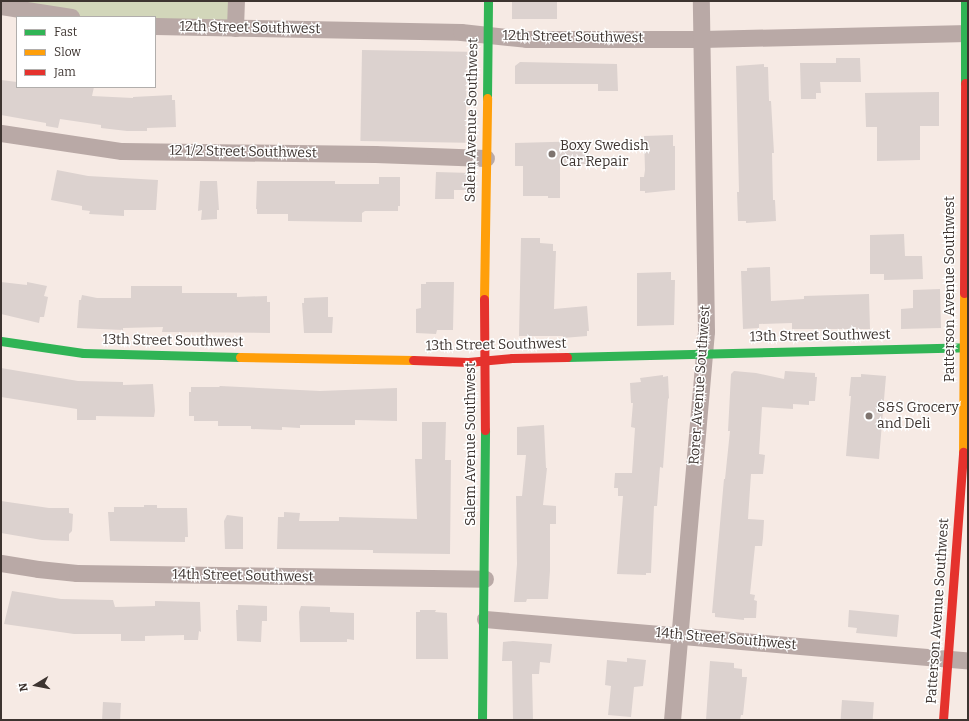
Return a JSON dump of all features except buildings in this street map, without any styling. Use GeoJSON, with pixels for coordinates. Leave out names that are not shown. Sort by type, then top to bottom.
{"type":"FeatureCollection","features":[{"type":"Feature","properties":{"kind":"street"},"geometry":{"type":"LineString","coordinates":[[236,1],[236,28]]}},
{"type":"Feature","properties":{"kind":"street","name":"Salem Avenue Southwest"},"geometry":{"type":"LineString","coordinates":[[482,720],[485,619],[484,339],[488,1]]}},
{"type":"Feature","properties":{"kind":"street","name":"Rorer Avenue Southwest"},"geometry":{"type":"LineString","coordinates":[[672,720],[706,331],[706,235],[701,1]]}},
{"type":"Feature","properties":{"kind":"street","name":"Patterson Avenue Southwest"},"geometry":{"type":"LineString","coordinates":[[943,720],[962,475],[966,347],[967,33],[965,1]]}},
{"type":"Feature","properties":{"kind":"street"},"geometry":{"type":"LineString","coordinates":[[1,6],[65,16]]}},
{"type":"Feature","properties":{"kind":"street","name":"12th Street Southwest"},"geometry":{"type":"LineString","coordinates":[[156,26],[461,32],[526,39],[702,39],[967,33]]}},
{"type":"Feature","properties":{"kind":"street","name":"12 1/2 Street Southwest"},"geometry":{"type":"LineString","coordinates":[[1,133],[122,151],[374,154],[486,158]]}},
{"type":"Feature","properties":{"kind":"street","name":"13th Street Southwest"},"geometry":{"type":"LineString","coordinates":[[1,341],[83,353],[123,355],[468,362],[485,360],[704,353],[966,347]]}},
{"type":"Feature","properties":{"kind":"street"},"geometry":{"type":"LineString","coordinates":[[962,475],[968,462]]}},
{"type":"Feature","properties":{"kind":"street","name":"14th Street Southwest"},"geometry":{"type":"LineString","coordinates":[[1,563],[77,573],[485,578]]}},
{"type":"Feature","properties":{"kind":"street","name":"14th Street Southwest"},"geometry":{"type":"LineString","coordinates":[[485,619],[968,660]]}},
{"type":"Feature","properties":{"kind":"green space"},"geometry":{"type":"Polygon","coordinates":[[[1,1],[236,1],[235,28],[156,26],[156,16],[67,16],[1,1]]]}},
{"type":"Feature","properties":{"kind":"traffic: fast"},"geometry":{"type":"LineString","coordinates":[[487,98],[488,1]]}},
{"type":"Feature","properties":{"kind":"traffic: fast"},"geometry":{"type":"LineString","coordinates":[[965,1],[965,83]]}},
{"type":"Feature","properties":{"kind":"traffic: fast"},"geometry":{"type":"LineString","coordinates":[[1,341],[83,353],[240,357]]}},
{"type":"Feature","properties":{"kind":"traffic: fast"},"geometry":{"type":"LineString","coordinates":[[567,357],[968,347]]}},
{"type":"Feature","properties":{"kind":"traffic: fast"},"geometry":{"type":"LineString","coordinates":[[482,720],[485,430]]}},
{"type":"Feature","properties":{"kind":"traffic: slow"},"geometry":{"type":"LineString","coordinates":[[484,299],[487,98]]}},
{"type":"Feature","properties":{"kind":"traffic: slow"},"geometry":{"type":"LineString","coordinates":[[963,452],[964,293]]}},
{"type":"Feature","properties":{"kind":"traffic: slow"},"geometry":{"type":"LineString","coordinates":[[240,357],[413,360]]}},
{"type":"Feature","properties":{"kind":"traffic: jam"},"geometry":{"type":"LineString","coordinates":[[964,293],[965,83]]}},
{"type":"Feature","properties":{"kind":"traffic: jam"},"geometry":{"type":"LineString","coordinates":[[484,299],[485,430]]}},
{"type":"Feature","properties":{"kind":"traffic: jam"},"geometry":{"type":"LineString","coordinates":[[413,360],[468,362],[512,358],[567,357]]}},
{"type":"Feature","properties":{"kind":"traffic: jam"},"geometry":{"type":"LineString","coordinates":[[943,720],[963,452]]}},
{"type":"Feature","properties":{"kind":"place","name":"Boxy Swedish Car Repair"},"geometry":{"type":"Point","coordinates":[552,154]}},
{"type":"Feature","properties":{"kind":"place","name":"S&S Grocery and Deli"},"geometry":{"type":"Point","coordinates":[869,416]}}]}
